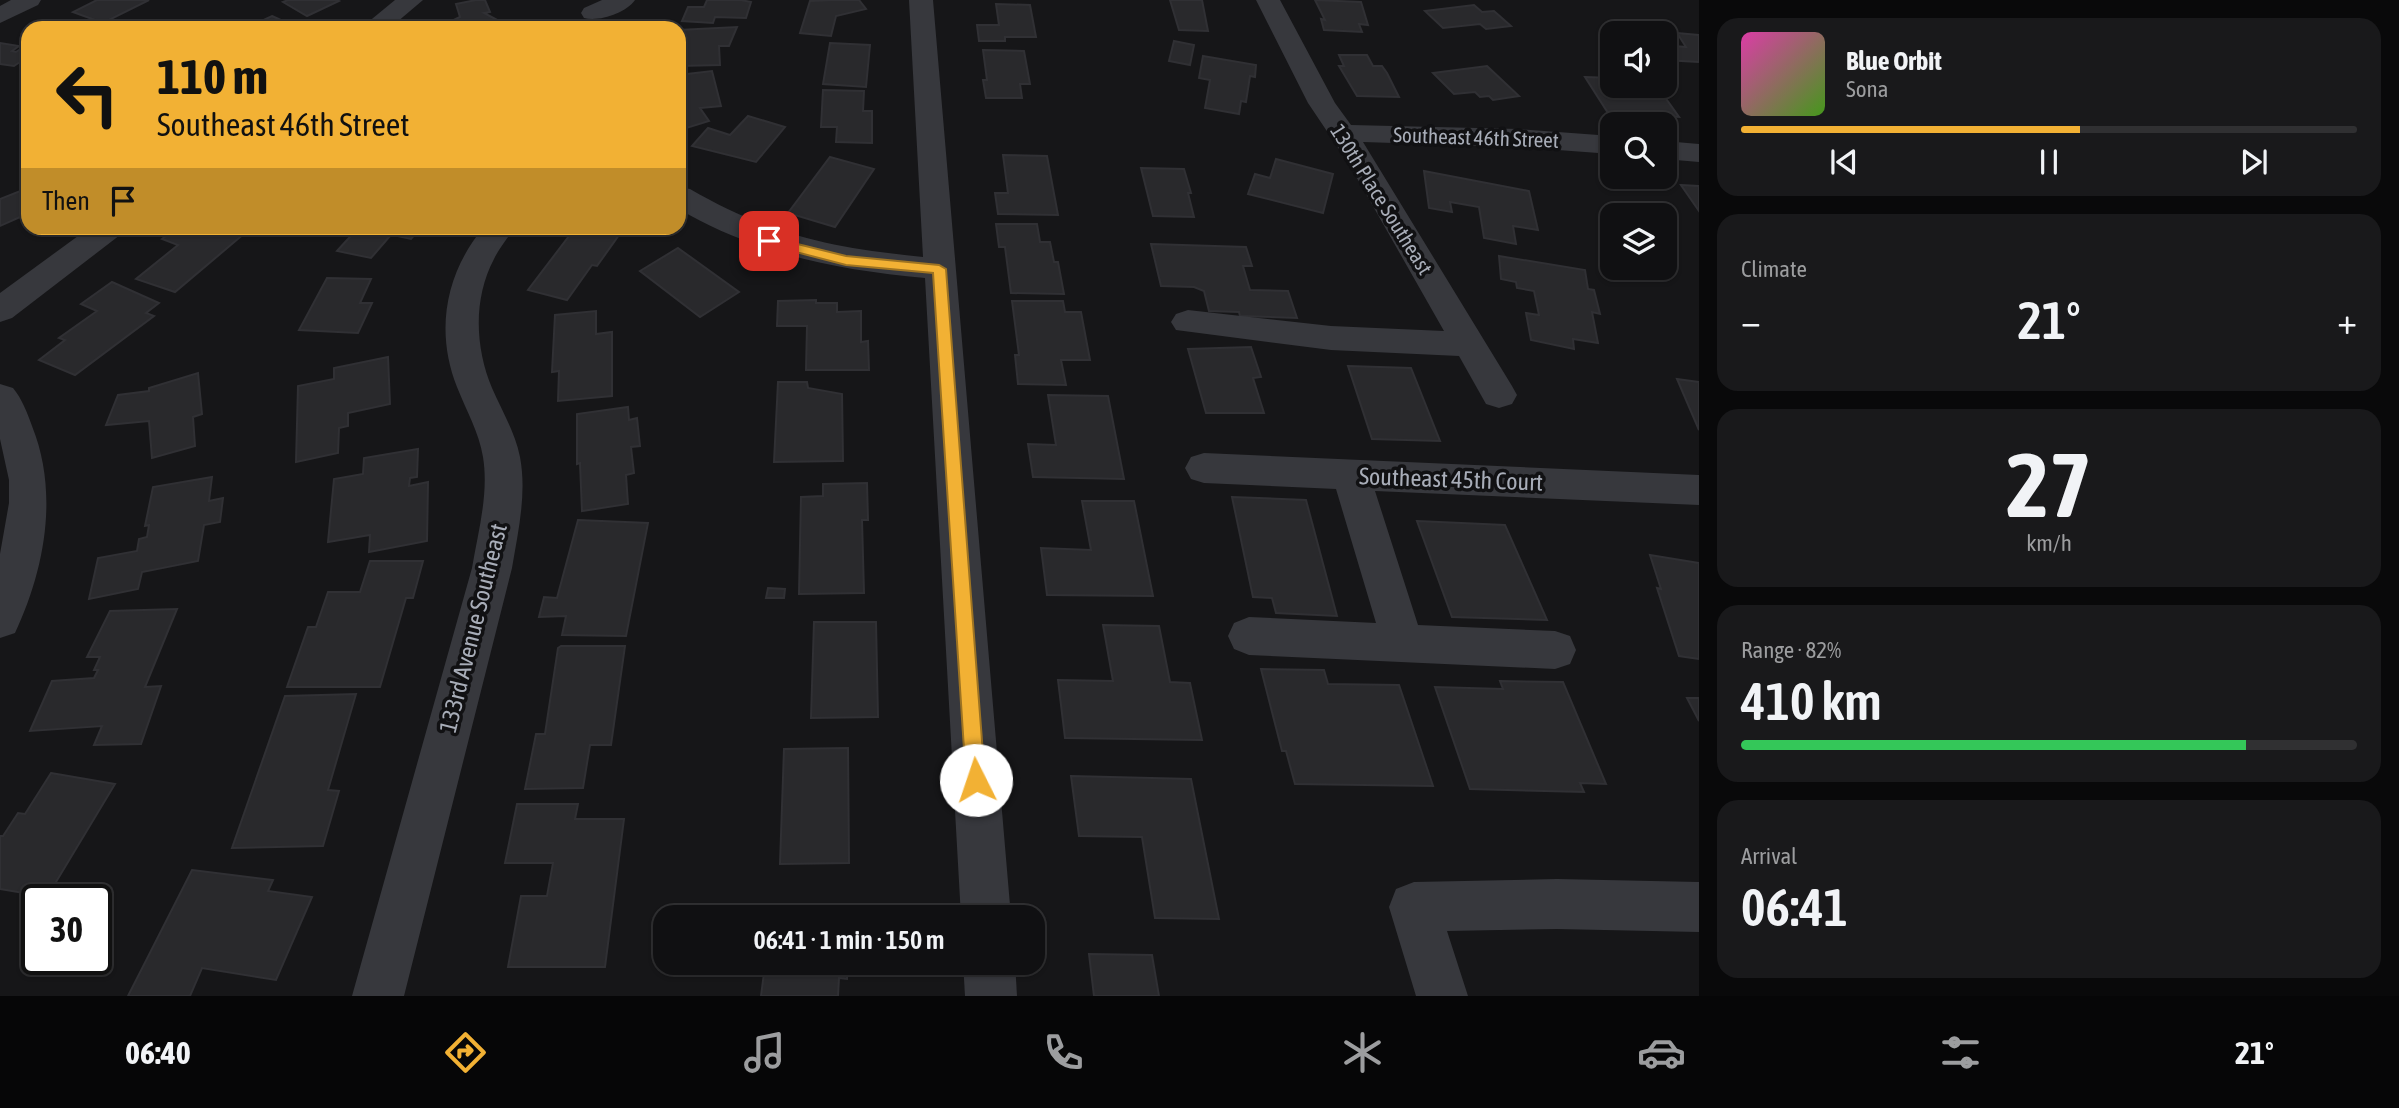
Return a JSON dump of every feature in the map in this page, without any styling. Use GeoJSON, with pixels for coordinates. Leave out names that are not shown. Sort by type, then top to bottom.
{"type":"FeatureCollection","features":[{"type":"Feature","properties":{"kind":"street"},"geometry":{"type":"LineString","coordinates":[[0,16],[30,0]]}},
{"type":"Feature","properties":{"kind":"street"},"geometry":{"type":"LineString","coordinates":[[383,21],[411,0]]}},
{"type":"Feature","properties":{"kind":"street"},"geometry":{"type":"LineString","coordinates":[[587,15],[623,0]]}},
{"type":"Feature","properties":{"kind":"street"},"geometry":{"type":"LineString","coordinates":[[921,0],[985,905]]}},
{"type":"Feature","properties":{"kind":"street","name":"130th Place Southeast"},"geometry":{"type":"LineString","coordinates":[[1268,0],[1322,103],[1364,164],[1499,395]]}},
{"type":"Feature","properties":{"kind":"street","name":"Southeast 46th Street"},"geometry":{"type":"LineString","coordinates":[[1341,132],[1531,138],[1600,144]]}},
{"type":"Feature","properties":{"kind":"street"},"geometry":{"type":"LineString","coordinates":[[1677,151],[1699,152]]}},
{"type":"Feature","properties":{"kind":"street"},"geometry":{"type":"LineString","coordinates":[[686,200],[711,216],[790,248],[846,260],[939,269]]}},
{"type":"Feature","properties":{"kind":"street"},"geometry":{"type":"LineString","coordinates":[[0,310],[100,235]]}},
{"type":"Feature","properties":{"kind":"street","name":"133rd Avenue Southeast"},"geometry":{"type":"LineString","coordinates":[[378,996],[492,568],[503,504],[503,466],[496,433],[469,372],[460,324],[467,278],[492,235]]}},
{"type":"Feature","properties":{"kind":"street"},"geometry":{"type":"LineString","coordinates":[[1188,322],[1331,338],[1469,344]]}},
{"type":"Feature","properties":{"kind":"street"},"geometry":{"type":"LineString","coordinates":[[0,397],[22,447],[30,485],[26,539],[0,620]]}},
{"type":"Feature","properties":{"kind":"street","name":"Southeast 45th Court"},"geometry":{"type":"LineString","coordinates":[[1204,468],[1699,490]]}},
{"type":"Feature","properties":{"kind":"street"},"geometry":{"type":"LineString","coordinates":[[1351,475],[1403,643]]}},
{"type":"Feature","properties":{"kind":"street"},"geometry":{"type":"LineString","coordinates":[[1249,636],[1555,650]]}},
{"type":"Feature","properties":{"kind":"street"},"geometry":{"type":"LineString","coordinates":[[1442,996],[1414,907],[1557,904],[1699,907]]}},
{"type":"Feature","properties":{"kind":"street"},"geometry":{"type":"LineString","coordinates":[[990,975],[991,996]]}},
{"type":"Feature","properties":{"kind":"building"},"geometry":{"type":"Polygon","coordinates":[[[97,0],[149,0],[107,21],[98,21],[73,12],[97,0]]]}},
{"type":"Feature","properties":{"kind":"building"},"geometry":{"type":"Polygon","coordinates":[[[485,0],[490,12],[484,13],[499,21],[452,21],[460,17],[456,4],[485,0]]]}},
{"type":"Feature","properties":{"kind":"building"},"geometry":{"type":"Polygon","coordinates":[[[707,0],[751,2],[746,18],[715,17],[713,23],[682,21],[688,7],[704,7],[707,0]]]}},
{"type":"Feature","properties":{"kind":"building"},"geometry":{"type":"Polygon","coordinates":[[[859,0],[866,9],[836,16],[831,36],[800,33],[810,1],[859,0]]]}},
{"type":"Feature","properties":{"kind":"building"},"geometry":{"type":"Polygon","coordinates":[[[1170,0],[1202,0],[1208,31],[1179,30],[1170,0]]]}},
{"type":"Feature","properties":{"kind":"building"},"geometry":{"type":"Polygon","coordinates":[[[1315,0],[1361,2],[1368,25],[1359,24],[1362,32],[1324,30],[1321,19],[1325,20],[1315,0]]]}},
{"type":"Feature","properties":{"kind":"building"},"geometry":{"type":"Polygon","coordinates":[[[339,1],[307,16],[283,2],[339,1]]]}},
{"type":"Feature","properties":{"kind":"building"},"geometry":{"type":"Polygon","coordinates":[[[996,4],[1030,5],[1036,37],[1005,37],[1005,41],[979,41],[977,25],[999,25],[996,4]]]}},
{"type":"Feature","properties":{"kind":"building"},"geometry":{"type":"Polygon","coordinates":[[[1474,5],[1482,12],[1494,11],[1511,26],[1486,29],[1480,24],[1443,28],[1425,11],[1474,5]]]}},
{"type":"Feature","properties":{"kind":"building"},"geometry":{"type":"Polygon","coordinates":[[[272,16],[283,21],[261,21],[272,16]]]}},
{"type":"Feature","properties":{"kind":"building"},"geometry":{"type":"Polygon","coordinates":[[[737,27],[729,46],[719,46],[720,65],[686,66],[686,30],[737,27]]]}},
{"type":"Feature","properties":{"kind":"building"},"geometry":{"type":"Polygon","coordinates":[[[1677,33],[1699,35],[1699,62],[1677,61],[1677,46],[1686,47],[1677,33]]]}},
{"type":"Feature","properties":{"kind":"building"},"geometry":{"type":"Polygon","coordinates":[[[1174,41],[1194,45],[1190,65],[1169,61],[1174,41]]]}},
{"type":"Feature","properties":{"kind":"building"},"geometry":{"type":"Polygon","coordinates":[[[0,43],[19,46],[12,51],[21,49],[21,62],[14,66],[0,64],[0,43]]]}},
{"type":"Feature","properties":{"kind":"building"},"geometry":{"type":"Polygon","coordinates":[[[830,43],[870,45],[866,87],[823,84],[830,43]]]}},
{"type":"Feature","properties":{"kind":"building"},"geometry":{"type":"Polygon","coordinates":[[[983,50],[1024,51],[1030,84],[1020,84],[1022,98],[986,98],[983,80],[987,80],[983,50]]]}},
{"type":"Feature","properties":{"kind":"building"},"geometry":{"type":"Polygon","coordinates":[[[1339,55],[1367,55],[1373,66],[1382,66],[1399,97],[1357,96],[1339,66],[1344,66],[1339,55]]]}},
{"type":"Feature","properties":{"kind":"building"},"geometry":{"type":"Polygon","coordinates":[[[1203,56],[1256,65],[1255,77],[1250,76],[1246,102],[1241,101],[1239,114],[1205,108],[1210,80],[1199,78],[1203,56]]]}},
{"type":"Feature","properties":{"kind":"building"},"geometry":{"type":"Polygon","coordinates":[[[1487,66],[1519,96],[1493,100],[1489,96],[1480,97],[1475,92],[1454,94],[1433,73],[1487,66]]]}},
{"type":"Feature","properties":{"kind":"building"},"geometry":{"type":"Polygon","coordinates":[[[712,71],[721,106],[700,108],[709,121],[686,128],[686,74],[712,71]]]}},
{"type":"Feature","properties":{"kind":"building"},"geometry":{"type":"Polygon","coordinates":[[[1585,77],[1600,78],[1600,98],[1666,98],[1675,112],[1607,112],[1585,77]]]}},
{"type":"Feature","properties":{"kind":"building"},"geometry":{"type":"Polygon","coordinates":[[[823,90],[864,91],[863,111],[872,111],[872,143],[836,142],[837,127],[821,127],[823,90]]]}},
{"type":"Feature","properties":{"kind":"building"},"geometry":{"type":"Polygon","coordinates":[[[748,116],[785,127],[756,162],[692,146],[708,128],[730,135],[748,116]]]}},
{"type":"Feature","properties":{"kind":"building"},"geometry":{"type":"Polygon","coordinates":[[[1003,155],[1047,156],[1058,215],[998,214],[995,193],[1008,193],[1003,155]]]}},
{"type":"Feature","properties":{"kind":"building"},"geometry":{"type":"Polygon","coordinates":[[[830,157],[874,169],[835,227],[788,213],[830,157]]]}},
{"type":"Feature","properties":{"kind":"building"},"geometry":{"type":"Polygon","coordinates":[[[1276,159],[1333,174],[1323,213],[1248,194],[1255,174],[1270,178],[1276,159]]]}},
{"type":"Feature","properties":{"kind":"building"},"geometry":{"type":"Polygon","coordinates":[[[1141,168],[1184,169],[1194,217],[1153,216],[1141,168]]]}},
{"type":"Feature","properties":{"kind":"building"},"geometry":{"type":"Polygon","coordinates":[[[1424,171],[1529,191],[1538,230],[1513,226],[1516,244],[1484,238],[1479,207],[1450,202],[1452,212],[1429,208],[1424,171]]]}},
{"type":"Feature","properties":{"kind":"building"},"geometry":{"type":"Polygon","coordinates":[[[1681,185],[1699,186],[1699,211],[1681,185]]]}},
{"type":"Feature","properties":{"kind":"building"},"geometry":{"type":"Polygon","coordinates":[[[21,191],[21,218],[0,226],[0,199],[21,191]]]}},
{"type":"Feature","properties":{"kind":"building"},"geometry":{"type":"Polygon","coordinates":[[[996,224],[1037,224],[1040,242],[1050,242],[1054,262],[1058,262],[1064,294],[1011,293],[1005,247],[999,247],[996,224]]]}},
{"type":"Feature","properties":{"kind":"building"},"geometry":{"type":"Polygon","coordinates":[[[167,235],[243,235],[175,292],[136,279],[178,245],[162,239],[167,235]]]}},
{"type":"Feature","properties":{"kind":"building"},"geometry":{"type":"Polygon","coordinates":[[[352,235],[391,235],[371,258],[337,251],[352,235]]]}},
{"type":"Feature","properties":{"kind":"building"},"geometry":{"type":"Polygon","coordinates":[[[393,235],[414,235],[411,239],[393,235]]]}},
{"type":"Feature","properties":{"kind":"building"},"geometry":{"type":"Polygon","coordinates":[[[570,235],[619,235],[597,266],[592,265],[567,300],[528,290],[570,235]]]}},
{"type":"Feature","properties":{"kind":"building"},"geometry":{"type":"Polygon","coordinates":[[[1151,244],[1246,247],[1252,266],[1243,266],[1250,290],[1288,291],[1297,318],[1240,316],[1239,312],[1209,311],[1204,291],[1194,287],[1161,286],[1151,244]]]}},
{"type":"Feature","properties":{"kind":"building"},"geometry":{"type":"Polygon","coordinates":[[[678,248],[739,292],[700,317],[640,271],[678,248]]]}},
{"type":"Feature","properties":{"kind":"building"},"geometry":{"type":"Polygon","coordinates":[[[1499,256],[1585,270],[1588,289],[1594,290],[1600,314],[1592,312],[1598,343],[1573,339],[1574,349],[1531,340],[1526,313],[1539,315],[1534,291],[1517,288],[1516,282],[1501,279],[1499,256]]]}},
{"type":"Feature","properties":{"kind":"building"},"geometry":{"type":"Polygon","coordinates":[[[327,278],[371,279],[360,303],[372,303],[358,333],[299,330],[327,278]]]}},
{"type":"Feature","properties":{"kind":"building"},"geometry":{"type":"Polygon","coordinates":[[[112,282],[159,303],[146,313],[154,316],[75,375],[39,360],[65,340],[59,338],[97,311],[81,304],[112,282]]]}},
{"type":"Feature","properties":{"kind":"building"},"geometry":{"type":"Polygon","coordinates":[[[816,300],[816,303],[837,303],[837,312],[861,311],[861,342],[868,341],[869,370],[806,370],[807,326],[777,326],[778,301],[816,300]]]}},
{"type":"Feature","properties":{"kind":"building"},"geometry":{"type":"Polygon","coordinates":[[[1012,301],[1063,301],[1065,312],[1081,312],[1090,360],[1061,360],[1066,385],[1018,384],[1015,355],[1019,355],[1012,301]]]}},
{"type":"Feature","properties":{"kind":"building"},"geometry":{"type":"Polygon","coordinates":[[[596,311],[596,334],[612,332],[612,396],[558,401],[559,371],[552,372],[555,315],[596,311]]]}},
{"type":"Feature","properties":{"kind":"building"},"geometry":{"type":"Polygon","coordinates":[[[1251,347],[1261,377],[1253,378],[1264,413],[1206,413],[1188,349],[1251,347]]]}},
{"type":"Feature","properties":{"kind":"building"},"geometry":{"type":"Polygon","coordinates":[[[388,357],[390,404],[348,413],[348,426],[339,428],[338,453],[296,462],[298,386],[334,379],[334,368],[388,357]]]}},
{"type":"Feature","properties":{"kind":"building"},"geometry":{"type":"Polygon","coordinates":[[[1348,366],[1411,368],[1440,441],[1372,439],[1348,366]]]}},
{"type":"Feature","properties":{"kind":"building"},"geometry":{"type":"Polygon","coordinates":[[[198,373],[202,414],[193,417],[195,446],[152,458],[149,421],[106,425],[118,395],[149,391],[149,388],[198,373]]]}},
{"type":"Feature","properties":{"kind":"building"},"geometry":{"type":"Polygon","coordinates":[[[1677,379],[1699,382],[1699,430],[1677,379]]]}},
{"type":"Feature","properties":{"kind":"building"},"geometry":{"type":"Polygon","coordinates":[[[778,382],[807,382],[808,388],[842,394],[843,461],[774,462],[778,382]]]}},
{"type":"Feature","properties":{"kind":"building"},"geometry":{"type":"Polygon","coordinates":[[[1048,395],[1108,396],[1124,479],[1033,477],[1028,444],[1056,445],[1048,395]]]}},
{"type":"Feature","properties":{"kind":"building"},"geometry":{"type":"Polygon","coordinates":[[[628,407],[629,420],[637,418],[640,446],[631,447],[634,473],[626,475],[628,504],[582,511],[580,463],[577,464],[577,414],[628,407]]]}},
{"type":"Feature","properties":{"kind":"building"},"geometry":{"type":"Polygon","coordinates":[[[418,449],[417,477],[410,478],[409,486],[428,482],[427,541],[369,552],[370,535],[328,542],[334,479],[363,474],[364,458],[418,449]]]}},
{"type":"Feature","properties":{"kind":"building"},"geometry":{"type":"Polygon","coordinates":[[[212,477],[209,501],[223,498],[220,522],[204,525],[198,561],[142,572],[138,589],[89,599],[98,558],[137,551],[139,539],[147,537],[149,525],[145,526],[153,487],[212,477]]]}},
{"type":"Feature","properties":{"kind":"building"},"geometry":{"type":"Polygon","coordinates":[[[867,483],[868,520],[862,520],[864,593],[799,594],[801,497],[823,496],[823,484],[867,483]]]}},
{"type":"Feature","properties":{"kind":"building"},"geometry":{"type":"Polygon","coordinates":[[[1232,497],[1306,500],[1337,616],[1276,613],[1272,598],[1253,597],[1232,497]]]}},
{"type":"Feature","properties":{"kind":"building"},"geometry":{"type":"Polygon","coordinates":[[[1082,501],[1134,501],[1153,596],[1047,595],[1041,548],[1091,550],[1082,501]]]}},
{"type":"Feature","properties":{"kind":"building"},"geometry":{"type":"Polygon","coordinates":[[[578,520],[648,523],[626,636],[562,635],[566,616],[539,617],[544,597],[557,598],[578,520]]]}},
{"type":"Feature","properties":{"kind":"building"},"geometry":{"type":"Polygon","coordinates":[[[1417,521],[1505,525],[1547,620],[1452,617],[1417,521]]]}},
{"type":"Feature","properties":{"kind":"building"},"geometry":{"type":"Polygon","coordinates":[[[1650,555],[1699,563],[1699,659],[1679,656],[1657,588],[1661,589],[1650,555]]]}},
{"type":"Feature","properties":{"kind":"building"},"geometry":{"type":"Polygon","coordinates":[[[370,561],[423,561],[413,598],[406,598],[380,687],[287,687],[308,627],[316,627],[328,592],[360,592],[370,561]]]}},
{"type":"Feature","properties":{"kind":"building"},"geometry":{"type":"Polygon","coordinates":[[[768,588],[785,589],[784,598],[766,598],[768,588]]]}},
{"type":"Feature","properties":{"kind":"building"},"geometry":{"type":"Polygon","coordinates":[[[177,609],[145,687],[161,686],[141,744],[94,745],[102,726],[30,731],[52,681],[94,678],[98,670],[94,670],[100,657],[87,657],[110,611],[177,609]]]}},
{"type":"Feature","properties":{"kind":"building"},"geometry":{"type":"Polygon","coordinates":[[[814,622],[876,622],[878,717],[811,718],[814,622]]]}},
{"type":"Feature","properties":{"kind":"building"},"geometry":{"type":"Polygon","coordinates":[[[1103,625],[1159,626],[1170,682],[1190,683],[1202,740],[1065,738],[1058,680],[1113,681],[1103,625]]]}},
{"type":"Feature","properties":{"kind":"building"},"geometry":{"type":"Polygon","coordinates":[[[625,646],[611,745],[590,745],[583,788],[525,789],[536,734],[545,734],[558,648],[625,646]]]}},
{"type":"Feature","properties":{"kind":"building"},"geometry":{"type":"Polygon","coordinates":[[[1261,669],[1324,670],[1328,684],[1399,685],[1433,786],[1295,784],[1286,751],[1282,751],[1261,669]]]}},
{"type":"Feature","properties":{"kind":"building"},"geometry":{"type":"Polygon","coordinates":[[[1500,681],[1563,682],[1606,784],[1580,783],[1584,792],[1470,789],[1435,687],[1503,689],[1500,681]]]}},
{"type":"Feature","properties":{"kind":"building"},"geometry":{"type":"Polygon","coordinates":[[[356,694],[328,790],[339,791],[323,846],[232,848],[285,696],[356,694]]]}},
{"type":"Feature","properties":{"kind":"building"},"geometry":{"type":"Polygon","coordinates":[[[1687,698],[1699,698],[1699,721],[1687,698]]]}},
{"type":"Feature","properties":{"kind":"building"},"geometry":{"type":"Polygon","coordinates":[[[848,748],[849,863],[780,864],[784,749],[848,748]]]}},
{"type":"Feature","properties":{"kind":"building"},"geometry":{"type":"Polygon","coordinates":[[[51,773],[115,784],[55,884],[21,884],[21,893],[0,889],[0,836],[3,836],[18,813],[25,814],[51,773]]]}},
{"type":"Feature","properties":{"kind":"building"},"geometry":{"type":"Polygon","coordinates":[[[1071,776],[1191,779],[1219,919],[1155,918],[1142,837],[1079,836],[1071,776]]]}},
{"type":"Feature","properties":{"kind":"building"},"geometry":{"type":"Polygon","coordinates":[[[517,804],[578,804],[575,819],[624,819],[605,967],[508,967],[521,896],[547,896],[553,863],[505,863],[517,804]]]}},
{"type":"Feature","properties":{"kind":"building"},"geometry":{"type":"Polygon","coordinates":[[[192,870],[273,880],[268,891],[312,897],[276,980],[202,968],[190,996],[128,996],[192,870]]]}},
{"type":"Feature","properties":{"kind":"building"},"geometry":{"type":"Polygon","coordinates":[[[1089,954],[1152,955],[1159,996],[1094,996],[1089,954]]]}},
{"type":"Feature","properties":{"kind":"building"},"geometry":{"type":"Polygon","coordinates":[[[764,975],[847,975],[847,979],[839,978],[838,996],[761,996],[764,975]]]}},
{"type":"Feature","properties":{"kind":"route"},"geometry":{"type":"LineString","coordinates":[[769,241],[846,260],[939,269],[976,780]]}}]}
